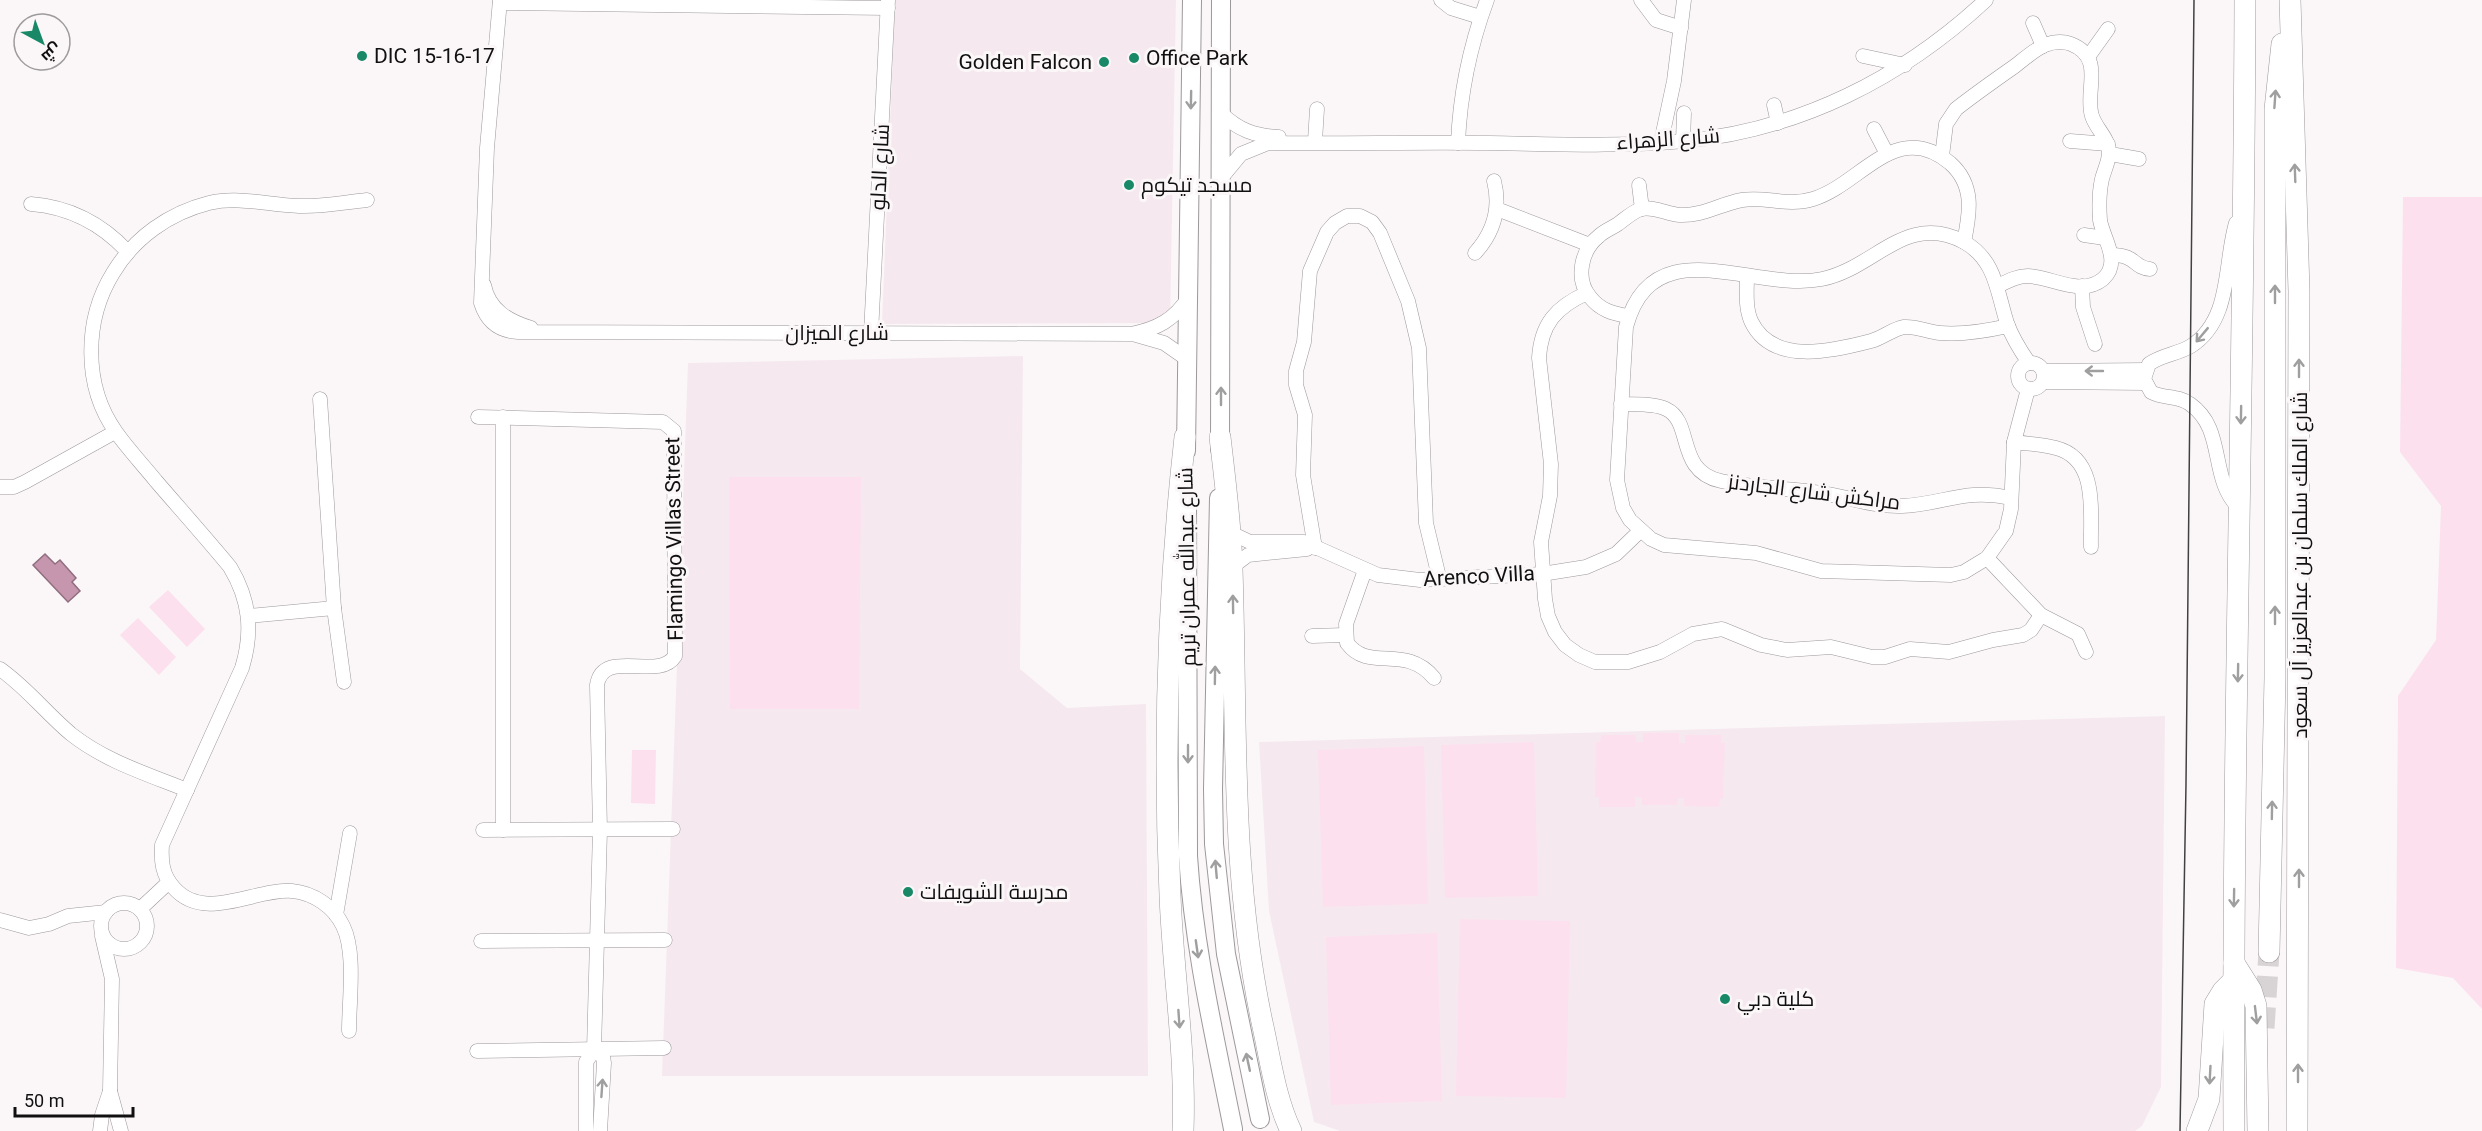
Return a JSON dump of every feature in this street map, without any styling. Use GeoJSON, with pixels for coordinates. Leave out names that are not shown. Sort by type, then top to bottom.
{"type":"FeatureCollection","features":[{"type":"Feature","properties":{"kind":"main road","name":"شارع عبدالله عمران تريم"},"geometry":{"type":"LineString","coordinates":[[1192,0],[1185,437],[1188,543],[1188,856],[1191,909],[1199,960],[1233,1129]]}},
{"type":"Feature","properties":{"kind":"main road","name":"شارع عبدالله عمران تريم"},"geometry":{"type":"LineString","coordinates":[[1221,0],[1221,437],[1213,789],[1214,844],[1226,954],[1260,1119]]}},
{"type":"Feature","properties":{"kind":"main road"},"geometry":{"type":"LineString","coordinates":[[2234,1131],[2233,972],[2245,0]]}},
{"type":"Feature","properties":{"kind":"main road"},"geometry":{"type":"LineString","coordinates":[[2269,952],[2275,678],[2275,109],[2279,64],[2290,1]]}},
{"type":"Feature","properties":{"kind":"main road","name":"شارع الملك سلمان بن عبدالعزيز آل سعود"},"geometry":{"type":"LineString","coordinates":[[2290,1],[2299,291],[2298,1131]]}},
{"type":"Feature","properties":{"kind":"main road"},"geometry":{"type":"LineString","coordinates":[[1183,1131],[1180,1041],[1170,896],[1166,710],[1173,542],[1185,437]]}},
{"type":"Feature","properties":{"kind":"main road"},"geometry":{"type":"LineString","coordinates":[[1221,437],[1232,567],[1239,873],[1257,998],[1288,1127]]}},
{"type":"Feature","properties":{"kind":"main road"},"geometry":{"type":"LineString","coordinates":[[2197,1131],[2208,1099],[2216,1004],[2233,972]]}},
{"type":"Feature","properties":{"kind":"main road"},"geometry":{"type":"LineString","coordinates":[[2233,972],[2251,990],[2256,1006],[2258,1131]]}},
{"type":"Feature","properties":{"kind":"street"},"geometry":{"type":"LineString","coordinates":[[1441,0],[1451,8],[1480,17]]}},
{"type":"Feature","properties":{"kind":"street"},"geometry":{"type":"LineString","coordinates":[[1458,142],[1463,85],[1480,17],[1487,0]]}},
{"type":"Feature","properties":{"kind":"street"},"geometry":{"type":"LineString","coordinates":[[1641,0],[1656,20],[1681,28]]}},
{"type":"Feature","properties":{"kind":"street"},"geometry":{"type":"LineString","coordinates":[[1661,142],[1684,0]]}},
{"type":"Feature","properties":{"kind":"street","name":"شارع الزهراء"},"geometry":{"type":"LineString","coordinates":[[1222,177],[1230,165],[1253,147],[1268,143],[1661,142],[1683,141],[1746,131],[1778,123],[1843,99],[1905,65],[1934,45],[1986,0]]}},
{"type":"Feature","properties":{"kind":"street","name":"شارع الميزان"},"geometry":{"type":"LineString","coordinates":[[500,2],[487,148],[481,303],[490,321],[508,332],[1131,334],[1148,331],[1167,321],[1189,297]]}},
{"type":"Feature","properties":{"kind":"street"},"geometry":{"type":"LineString","coordinates":[[500,2],[888,4]]}},
{"type":"Feature","properties":{"kind":"street","name":"شارع الدلو"},"geometry":{"type":"LineString","coordinates":[[871,333],[888,4]]}},
{"type":"Feature","properties":{"kind":"street"},"geometry":{"type":"LineString","coordinates":[[2033,23],[2043,46]]}},
{"type":"Feature","properties":{"kind":"street"},"geometry":{"type":"LineString","coordinates":[[2088,57],[2108,29]]}},
{"type":"Feature","properties":{"kind":"street"},"geometry":{"type":"LineString","coordinates":[[1942,156],[1946,124],[1956,109],[2043,46],[2062,42],[2081,50],[2088,57],[2094,79],[2090,104],[2091,115],[2109,149],[2099,195],[2101,226],[2112,255],[2111,267],[2104,278],[2094,284],[2082,286],[2029,276],[2013,278],[1998,286]]}},
{"type":"Feature","properties":{"kind":"street"},"geometry":{"type":"LineString","coordinates":[[1863,56],[1905,65]]}},
{"type":"Feature","properties":{"kind":"street"},"geometry":{"type":"LineString","coordinates":[[1774,105],[1778,123]]}},
{"type":"Feature","properties":{"kind":"street"},"geometry":{"type":"LineString","coordinates":[[1314,142],[1317,109]]}},
{"type":"Feature","properties":{"kind":"street","name":"شارع الزهراء"},"geometry":{"type":"LineString","coordinates":[[1221,113],[1236,126],[1254,135],[1314,142]]}},
{"type":"Feature","properties":{"kind":"street"},"geometry":{"type":"LineString","coordinates":[[1683,141],[1684,113]]}},
{"type":"Feature","properties":{"kind":"street"},"geometry":{"type":"LineString","coordinates":[[1874,129],[1887,154]]}},
{"type":"Feature","properties":{"kind":"street"},"geometry":{"type":"LineString","coordinates":[[2070,141],[2109,149],[2139,159]]}},
{"type":"Feature","properties":{"kind":"street"},"geometry":{"type":"LineString","coordinates":[[1629,316],[1605,310],[1587,294],[1581,268],[1590,245],[1599,236],[1642,209],[1688,214],[1710,211],[1743,200],[1798,203],[1832,191],[1887,154],[1915,148],[1942,156],[1957,169],[1967,187],[1971,207],[1964,242]]}},
{"type":"Feature","properties":{"kind":"street"},"geometry":{"type":"LineString","coordinates":[[1475,253],[1490,233],[1497,209],[1494,181]]}},
{"type":"Feature","properties":{"kind":"street"},"geometry":{"type":"LineString","coordinates":[[1639,185],[1642,209]]}},
{"type":"Feature","properties":{"kind":"street"},"geometry":{"type":"LineString","coordinates":[[349,1031],[350,948],[347,936],[336,915],[318,899],[294,891],[270,893],[224,903],[200,903],[188,899],[169,882],[163,870],[162,844],[242,668],[247,651],[249,616],[242,591],[230,567],[115,432],[96,388],[92,340],[103,293],[128,252],[165,221],[210,203],[243,200],[302,206],[367,200]]}},
{"type":"Feature","properties":{"kind":"street"},"geometry":{"type":"LineString","coordinates":[[2146,376],[2154,361],[2182,351],[2198,341],[2216,317],[2221,303],[2234,230],[2244,201]]}},
{"type":"Feature","properties":{"kind":"street"},"geometry":{"type":"LineString","coordinates":[[31,204],[78,214],[105,230],[128,252]]}},
{"type":"Feature","properties":{"kind":"street"},"geometry":{"type":"LineString","coordinates":[[1497,209],[1590,245]]}},
{"type":"Feature","properties":{"kind":"street"},"geometry":{"type":"LineString","coordinates":[[1313,547],[1304,475],[1305,415],[1296,378],[1304,342],[1307,291],[1310,271],[1327,232],[1347,216],[1360,216],[1372,222],[1380,233],[1415,324],[1419,348],[1426,523],[1439,578]]}},
{"type":"Feature","properties":{"kind":"street"},"geometry":{"type":"LineString","coordinates":[[2028,363],[2008,326],[1998,286],[1985,261],[1964,242],[1937,233],[1923,233],[1896,241],[1856,267],[1824,279],[1790,282],[1704,269],[1677,271],[1653,282],[1643,292],[1629,316],[1626,327],[1618,494],[1627,514],[1640,531],[1664,545],[1756,553],[1821,571],[1951,575],[1964,572],[1987,558],[2006,531],[2011,498],[2014,442],[2028,389]]}},
{"type":"Feature","properties":{"kind":"street"},"geometry":{"type":"LineString","coordinates":[[2084,235],[2105,237]]}},
{"type":"Feature","properties":{"kind":"street"},"geometry":{"type":"LineString","coordinates":[[2112,255],[2130,256],[2138,265],[2150,269]]}},
{"type":"Feature","properties":{"kind":"street"},"geometry":{"type":"LineString","coordinates":[[1747,276],[1747,303],[1751,320],[1760,335],[1790,352],[1807,352],[1865,342],[1905,327],[1958,333],[2008,326]]}},
{"type":"Feature","properties":{"kind":"street"},"geometry":{"type":"LineString","coordinates":[[2082,286],[2083,307],[2095,344]]}},
{"type":"Feature","properties":{"kind":"street"},"geometry":{"type":"LineString","coordinates":[[1587,294],[1568,302],[1555,312],[1545,326],[1540,341],[1551,480],[1541,542],[1542,574],[1548,616],[1555,632],[1565,645],[1579,655],[1595,662],[1612,663],[1645,658],[1693,634],[1722,629],[1761,645],[1787,650],[1831,647],[1872,657],[1885,657],[1910,649],[1949,652],[1993,639],[2023,635],[2031,630],[2041,615]]}},
{"type":"Feature","properties":{"kind":"street","name":"شارع الميزان"},"geometry":{"type":"LineString","coordinates":[[1131,334],[1151,338],[1187,359]]}},
{"type":"Feature","properties":{"kind":"street"},"geometry":{"type":"LineString","coordinates":[[2028,389],[2017,379],[2020,369],[2028,363],[2034,363],[2043,377]]}},
{"type":"Feature","properties":{"kind":"street"},"geometry":{"type":"LineString","coordinates":[[2043,377],[2146,376]]}},
{"type":"Feature","properties":{"kind":"street"},"geometry":{"type":"LineString","coordinates":[[2146,376],[2156,395],[2181,399],[2190,404],[2206,420],[2212,432],[2223,489],[2240,510]]}},
{"type":"Feature","properties":{"kind":"street"},"geometry":{"type":"LineString","coordinates":[[2028,389],[2039,387],[2043,377]]}},
{"type":"Feature","properties":{"kind":"street"},"geometry":{"type":"LineString","coordinates":[[321,399],[334,608],[344,682]]}},
{"type":"Feature","properties":{"kind":"street","name":"مراكش شارع الجاردنز"},"geometry":{"type":"LineString","coordinates":[[1621,404],[1656,406],[1673,413],[1679,421],[1689,456],[1697,467],[1719,480],[1823,493],[1887,506],[1917,504],[1963,494],[2011,498]]}},
{"type":"Feature","properties":{"kind":"street","name":"Flamingo Villas Street"},"geometry":{"type":"LineString","coordinates":[[478,417],[663,422],[674,431],[675,656],[662,665],[609,668],[598,680],[600,830],[594,1050],[586,1062],[586,1131]]}},
{"type":"Feature","properties":{"kind":"street"},"geometry":{"type":"LineString","coordinates":[[503,417],[503,830]]}},
{"type":"Feature","properties":{"kind":"street"},"geometry":{"type":"LineString","coordinates":[[0,487],[14,487],[25,483],[115,432]]}},
{"type":"Feature","properties":{"kind":"street"},"geometry":{"type":"LineString","coordinates":[[2014,442],[2056,448],[2067,452],[2083,468],[2090,490],[2091,547]]}},
{"type":"Feature","properties":{"kind":"street","name":"Arenco Villa"},"geometry":{"type":"LineString","coordinates":[[1229,532],[1250,542],[1299,541],[1342,557],[1365,570],[1392,578],[1439,578],[1542,574],[1602,562],[1629,544],[1640,531]]}},
{"type":"Feature","properties":{"kind":"street","name":"Arenco Villa"},"geometry":{"type":"LineString","coordinates":[[1232,567],[1248,555],[1313,547]]}},
{"type":"Feature","properties":{"kind":"street"},"geometry":{"type":"LineString","coordinates":[[1987,558],[2041,615],[2078,634],[2086,652]]}},
{"type":"Feature","properties":{"kind":"street"},"geometry":{"type":"LineString","coordinates":[[1365,570],[1345,635],[1347,643],[1359,655],[1415,662],[1434,678]]}},
{"type":"Feature","properties":{"kind":"street"},"geometry":{"type":"LineString","coordinates":[[249,616],[334,608]]}},
{"type":"Feature","properties":{"kind":"street"},"geometry":{"type":"LineString","coordinates":[[1312,636],[1345,635]]}},
{"type":"Feature","properties":{"kind":"street"},"geometry":{"type":"LineString","coordinates":[[0,669],[27,690],[62,726],[86,744],[115,761],[187,790]]}},
{"type":"Feature","properties":{"kind":"street"},"geometry":{"type":"LineString","coordinates":[[483,830],[673,829]]}},
{"type":"Feature","properties":{"kind":"street"},"geometry":{"type":"LineString","coordinates":[[336,915],[350,833]]}},
{"type":"Feature","properties":{"kind":"street"},"geometry":{"type":"LineString","coordinates":[[140,909],[169,882]]}},
{"type":"Feature","properties":{"kind":"street"},"geometry":{"type":"LineString","coordinates":[[0,920],[29,928],[49,924],[68,916],[106,912],[118,903],[126,903],[140,909],[147,920],[146,934],[117,967],[112,979]]}},
{"type":"Feature","properties":{"kind":"street"},"geometry":{"type":"LineString","coordinates":[[106,912],[101,933],[112,979],[110,1091],[121,1131]]}},
{"type":"Feature","properties":{"kind":"street"},"geometry":{"type":"LineString","coordinates":[[78,916],[101,933],[115,948],[133,948]]}},
{"type":"Feature","properties":{"kind":"street"},"geometry":{"type":"LineString","coordinates":[[481,941],[665,940]]}},
{"type":"Feature","properties":{"kind":"street"},"geometry":{"type":"LineString","coordinates":[[477,1051],[663,1048]]}},
{"type":"Feature","properties":{"kind":"street","name":"Flamingo Villas Street"},"geometry":{"type":"LineString","coordinates":[[594,1050],[603,1058],[604,1063],[600,1131]]}},
{"type":"Feature","properties":{"kind":"street"},"geometry":{"type":"LineString","coordinates":[[100,1131],[102,1115],[110,1091]]}},
{"type":"Feature","properties":{"kind":"shaded area"},"geometry":{"type":"Polygon","coordinates":[[[895,0],[1176,0],[1170,323],[882,324],[895,0]]]}},
{"type":"Feature","properties":{"kind":"shaded area"},"geometry":{"type":"Polygon","coordinates":[[[2403,197],[2482,197],[2482,1009],[2453,978],[2396,968],[2398,696],[2436,640],[2441,506],[2400,452],[2403,197]]]}},
{"type":"Feature","properties":{"kind":"shaded area","name":"مدرسة الشويفات"},"geometry":{"type":"Polygon","coordinates":[[[1023,356],[1020,669],[1067,708],[1146,704],[1148,1076],[662,1076],[688,363],[1023,356]]]}},
{"type":"Feature","properties":{"kind":"shaded area"},"geometry":{"type":"Polygon","coordinates":[[[729,477],[861,477],[859,709],[730,709],[729,477]]]}},
{"type":"Feature","properties":{"kind":"shaded area"},"geometry":{"type":"Polygon","coordinates":[[[45,554],[55,564],[60,560],[76,578],[72,582],[80,591],[68,602],[33,565],[45,554]]]}},
{"type":"Feature","properties":{"kind":"shaded area"},"geometry":{"type":"Polygon","coordinates":[[[168,590],[205,629],[187,647],[149,607],[168,590]]]}},
{"type":"Feature","properties":{"kind":"shaded area"},"geometry":{"type":"Polygon","coordinates":[[[138,618],[176,657],[159,675],[120,635],[138,618]]]}},
{"type":"Feature","properties":{"kind":"shaded area","name":"كلية دبي"},"geometry":{"type":"Polygon","coordinates":[[[2165,716],[2161,1087],[2142,1126],[2135,1131],[1340,1131],[1314,1122],[1269,911],[1259,742],[2165,716]]]}},
{"type":"Feature","properties":{"kind":"shaded area"},"geometry":{"type":"Polygon","coordinates":[[[1643,733],[1679,733],[1679,743],[1685,743],[1685,735],[1721,735],[1721,743],[1725,743],[1723,798],[1720,799],[1719,807],[1684,806],[1684,798],[1678,798],[1677,805],[1642,805],[1642,797],[1635,797],[1635,807],[1599,807],[1599,797],[1595,797],[1596,742],[1600,742],[1601,735],[1636,735],[1636,742],[1643,742],[1643,733]]]}},
{"type":"Feature","properties":{"kind":"shaded area"},"geometry":{"type":"Polygon","coordinates":[[[1534,742],[1538,896],[1445,898],[1441,745],[1534,742]]]}},
{"type":"Feature","properties":{"kind":"shaded area"},"geometry":{"type":"Polygon","coordinates":[[[1424,746],[1428,904],[1323,907],[1318,750],[1424,746]]]}},
{"type":"Feature","properties":{"kind":"shaded area"},"geometry":{"type":"Polygon","coordinates":[[[632,750],[656,750],[655,804],[631,803],[632,750]]]}},
{"type":"Feature","properties":{"kind":"shaded area"},"geometry":{"type":"Polygon","coordinates":[[[1460,919],[1570,921],[1566,1098],[1456,1096],[1460,919]]]}},
{"type":"Feature","properties":{"kind":"shaded area"},"geometry":{"type":"Polygon","coordinates":[[[1437,933],[1442,1101],[1331,1105],[1326,937],[1437,933]]]}},
{"type":"Feature","properties":{"kind":"tunnel"},"geometry":{"type":"LineString","coordinates":[[2264,1028],[2269,952]]}},
{"type":"Feature","properties":{"kind":"tram line"},"geometry":{"type":"LineString","coordinates":[[2180,1131],[2194,0]]}},
{"type":"Feature","properties":{"kind":"place","name":"DIC 15-16-17"},"geometry":{"type":"Point","coordinates":[362,56]}},
{"type":"Feature","properties":{"kind":"place","name":"Office Park"},"geometry":{"type":"Point","coordinates":[1134,58]}},
{"type":"Feature","properties":{"kind":"place","name":"Golden Falcon"},"geometry":{"type":"Point","coordinates":[1104,62]}},
{"type":"Feature","properties":{"kind":"place","name":"مسجد تيكوم"},"geometry":{"type":"Point","coordinates":[1129,185]}},
{"type":"Feature","properties":{"kind":"place","name":"مدرسة الشويفات"},"geometry":{"type":"Point","coordinates":[908,892]}},
{"type":"Feature","properties":{"kind":"place","name":"كلية دبي"},"geometry":{"type":"Point","coordinates":[1725,999]}}]}
